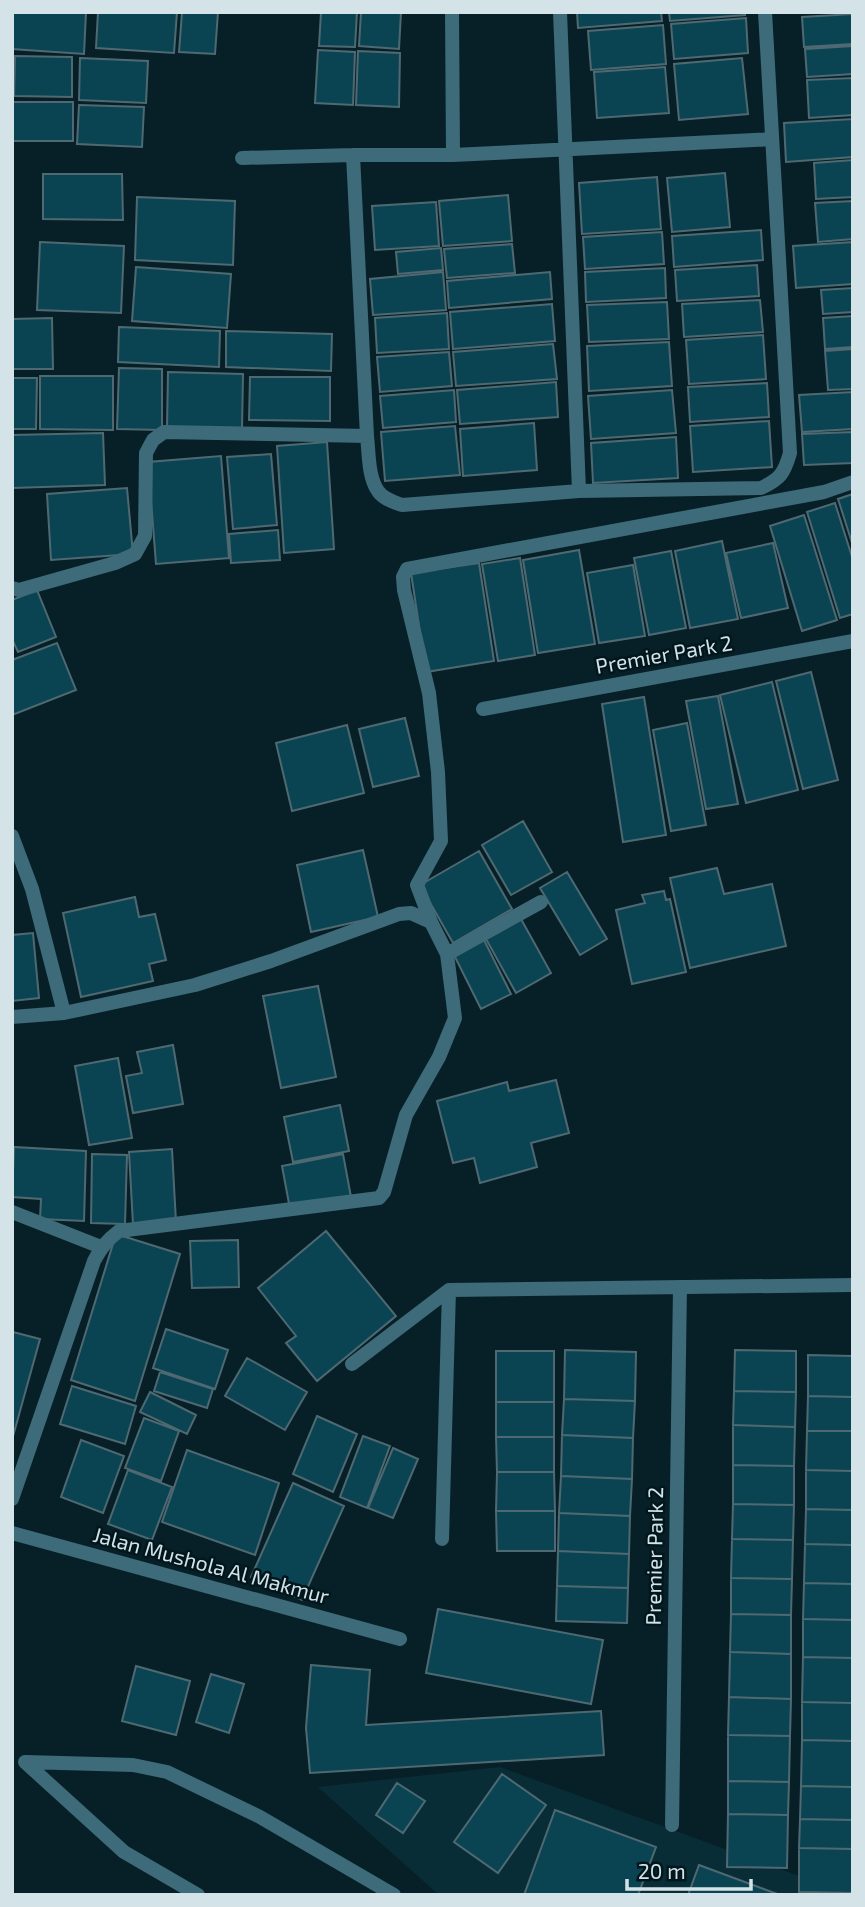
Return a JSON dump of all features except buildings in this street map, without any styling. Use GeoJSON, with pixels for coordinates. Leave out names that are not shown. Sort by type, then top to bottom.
{"type":"FeatureCollection","features":[{"type":"Feature","properties":{"kind":"street"},"geometry":{"type":"LineString","coordinates":[[452,12],[453,155]]}},
{"type":"Feature","properties":{"kind":"street"},"geometry":{"type":"LineString","coordinates":[[560,12],[579,491]]}},
{"type":"Feature","properties":{"kind":"street"},"geometry":{"type":"LineString","coordinates":[[353,155],[367,436],[372,475],[378,492],[388,500],[402,505],[579,491],[761,488],[777,480],[786,469],[790,453],[765,12]]}},
{"type":"Feature","properties":{"kind":"street"},"geometry":{"type":"LineString","coordinates":[[242,158],[453,155],[772,139]]}},
{"type":"Feature","properties":{"kind":"street"},"geometry":{"type":"LineString","coordinates":[[12,588],[19,590],[115,563],[135,554],[145,536],[146,453],[153,440],[164,432],[367,436]]}},
{"type":"Feature","properties":{"kind":"street"},"geometry":{"type":"LineString","coordinates":[[12,1499],[94,1261],[101,1247],[119,1231],[379,1198],[384,1192],[406,1115],[439,1057],[455,1018],[447,954],[417,885],[440,841],[438,772],[429,693],[404,590],[403,577],[407,569],[824,492],[853,482]]}},
{"type":"Feature","properties":{"kind":"street","name":"Premier Park 2"},"geometry":{"type":"LineString","coordinates":[[484,709],[853,641]]}},
{"type":"Feature","properties":{"kind":"street"},"geometry":{"type":"LineString","coordinates":[[12,836],[32,888],[64,1013]]}},
{"type":"Feature","properties":{"kind":"street"},"geometry":{"type":"LineString","coordinates":[[447,954],[541,902]]}},
{"type":"Feature","properties":{"kind":"street"},"geometry":{"type":"LineString","coordinates":[[12,1017],[64,1013],[195,985],[271,961],[399,914],[411,913],[431,922]]}},
{"type":"Feature","properties":{"kind":"street"},"geometry":{"type":"LineString","coordinates":[[12,1212],[101,1247]]}},
{"type":"Feature","properties":{"kind":"street"},"geometry":{"type":"LineString","coordinates":[[352,1364],[449,1290],[853,1285]]}},
{"type":"Feature","properties":{"kind":"street","name":"Premier Park 2"},"geometry":{"type":"LineString","coordinates":[[672,1825],[680,1287]]}},
{"type":"Feature","properties":{"kind":"street"},"geometry":{"type":"LineString","coordinates":[[442,1539],[449,1290]]}},
{"type":"Feature","properties":{"kind":"street","name":"Jalan Mushola Al Makmur"},"geometry":{"type":"LineString","coordinates":[[12,1533],[400,1639]]}},
{"type":"Feature","properties":{"kind":"street"},"geometry":{"type":"LineString","coordinates":[[19,1760],[124,1852],[198,1895]]}},
{"type":"Feature","properties":{"kind":"street"},"geometry":{"type":"LineString","coordinates":[[19,1760],[133,1765],[167,1772],[260,1816],[394,1895]]}},
{"type":"Feature","properties":{"kind":"shaded area"},"geometry":{"type":"Polygon","coordinates":[[[500,1767],[851,1895],[439,1895],[318,1787],[500,1767]]]}}]}
